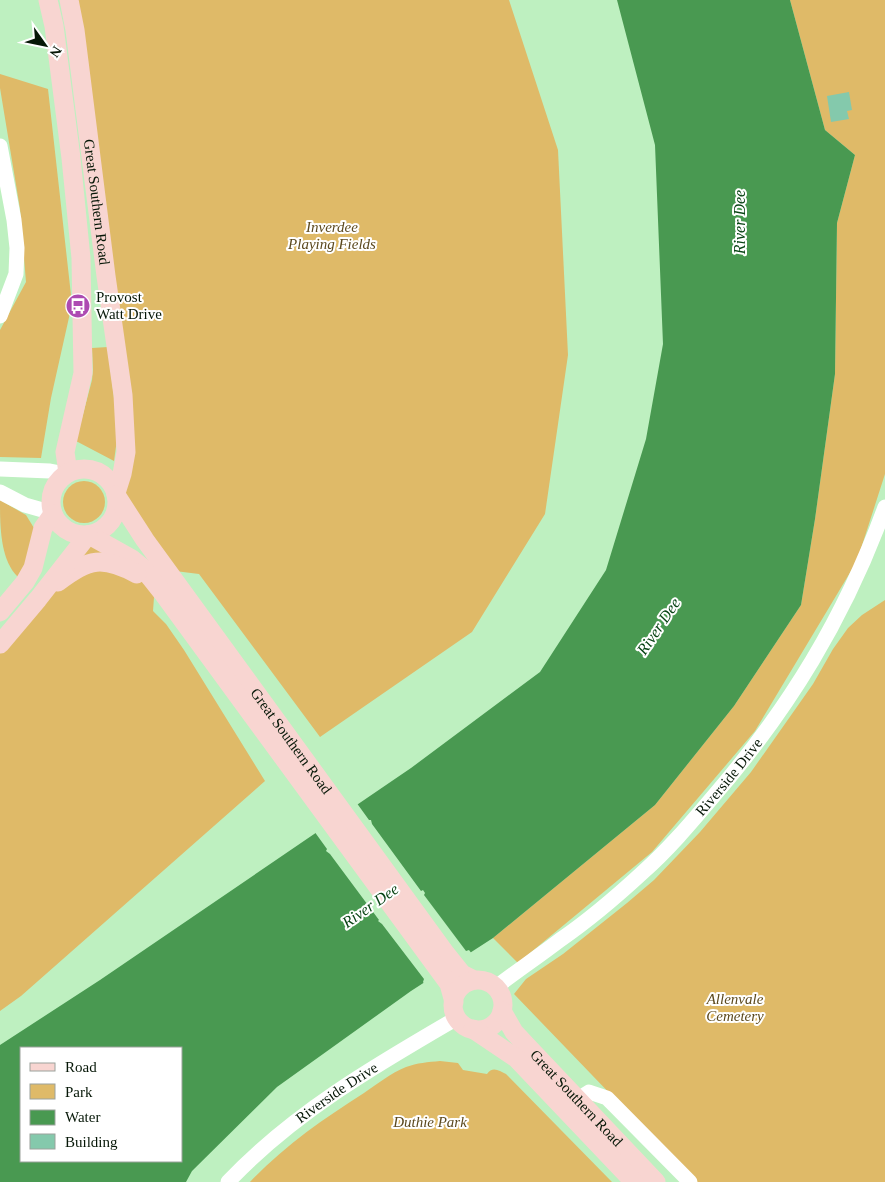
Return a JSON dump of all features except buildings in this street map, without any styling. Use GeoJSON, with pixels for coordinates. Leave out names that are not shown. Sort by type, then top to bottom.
{"type":"FeatureCollection","features":[{"type":"Feature","properties":{"kind":"main road","name":"Great Southern Road"},"geometry":{"type":"LineString","coordinates":[[48,0],[54,26],[70,148],[81,258],[83,373],[65,452],[67,474]]}},
{"type":"Feature","properties":{"kind":"main road","name":"Great Southern Road"},"geometry":{"type":"LineString","coordinates":[[69,0],[76,40],[123,395],[126,452],[116,494],[145,540],[164,585]]}},
{"type":"Feature","properties":{"kind":"main road"},"geometry":{"type":"LineString","coordinates":[[81,469],[97,471],[109,481],[116,494],[116,513],[112,521],[98,533],[78,535],[67,531],[58,523],[53,514],[51,502],[53,491],[58,481],[67,474],[81,469]]}},
{"type":"Feature","properties":{"kind":"main road"},"geometry":{"type":"LineString","coordinates":[[0,612],[25,582],[33,568],[43,528],[53,514]]}},
{"type":"Feature","properties":{"kind":"main road","name":"Great Southern Road"},"geometry":{"type":"LineString","coordinates":[[89,535],[132,559],[164,585],[440,946],[459,992]]}},
{"type":"Feature","properties":{"kind":"main road"},"geometry":{"type":"LineString","coordinates":[[0,644],[89,535]]}},
{"type":"Feature","properties":{"kind":"main road"},"geometry":{"type":"LineString","coordinates":[[38,599],[73,570],[90,563],[106,562],[120,565],[164,585]]}},
{"type":"Feature","properties":{"kind":"main road"},"geometry":{"type":"LineString","coordinates":[[486,981],[496,987],[501,994],[503,1003],[499,1018],[488,1027],[473,1029],[467,1027],[459,992],[486,981]]}},
{"type":"Feature","properties":{"kind":"main road","name":"Great Southern Road"},"geometry":{"type":"LineString","coordinates":[[502,1011],[514,1032],[656,1182]]}},
{"type":"Feature","properties":{"kind":"main road","name":"Great Southern Road"},"geometry":{"type":"LineString","coordinates":[[473,1029],[516,1058],[634,1182]]}},
{"type":"Feature","properties":{"kind":"street"},"geometry":{"type":"LineString","coordinates":[[0,146],[14,220],[17,248],[16,274],[0,316]]}},
{"type":"Feature","properties":{"kind":"street"},"geometry":{"type":"LineString","coordinates":[[0,469],[50,471],[67,474]]}},
{"type":"Feature","properties":{"kind":"street"},"geometry":{"type":"LineString","coordinates":[[0,492],[38,510],[53,514]]}},
{"type":"Feature","properties":{"kind":"street","name":"Riverside Drive"},"geometry":{"type":"LineString","coordinates":[[496,987],[581,925],[642,874],[684,831],[736,770],[782,708],[836,621],[868,555],[885,506]]}},
{"type":"Feature","properties":{"kind":"street","name":"Riverside Drive"},"geometry":{"type":"LineString","coordinates":[[228,1182],[265,1147],[365,1072],[459,992]]}},
{"type":"Feature","properties":{"kind":"street"},"geometry":{"type":"LineString","coordinates":[[578,1099],[589,1092],[607,1098],[690,1182]]}},
{"type":"Feature","properties":{"kind":"green space","name":"Inverdee Playing Fields"},"geometry":{"type":"Polygon","coordinates":[[[69,0],[509,0],[558,150],[568,355],[545,514],[472,632],[320,737],[199,574],[167,570],[116,495],[126,452],[69,0]]]}},
{"type":"Feature","properties":{"kind":"green space"},"geometry":{"type":"Polygon","coordinates":[[[790,0],[885,0],[885,474],[857,561],[755,731],[652,852],[518,963],[493,938],[655,805],[734,706],[801,605],[835,374],[837,223],[855,155],[825,130],[790,0]]]}},
{"type":"Feature","properties":{"kind":"green space"},"geometry":{"type":"Polygon","coordinates":[[[0,74],[48,89],[72,304],[51,398],[41,458],[0,457],[0,330],[26,282],[20,209],[0,88],[0,74]]]}},
{"type":"Feature","properties":{"kind":"green space"},"geometry":{"type":"Polygon","coordinates":[[[108,347],[118,432],[114,461],[76,441],[92,380],[92,348],[108,347]]]}},
{"type":"Feature","properties":{"kind":"green space"},"geometry":{"type":"Polygon","coordinates":[[[84,481],[99,487],[105,502],[99,517],[84,523],[69,517],[63,502],[69,487],[84,481]]]}},
{"type":"Feature","properties":{"kind":"green space"},"geometry":{"type":"Polygon","coordinates":[[[0,500],[26,515],[34,528],[29,556],[18,577],[12,570],[4,552],[0,500]]]}},
{"type":"Feature","properties":{"kind":"green space"},"geometry":{"type":"Polygon","coordinates":[[[89,535],[155,584],[153,611],[166,624],[184,650],[265,781],[21,996],[0,1011],[0,644],[89,535]]]}},
{"type":"Feature","properties":{"kind":"green space","name":"Allenvale Cemetery"},"geometry":{"type":"Polygon","coordinates":[[[885,600],[885,1182],[695,1182],[514,994],[526,979],[563,954],[654,880],[700,832],[751,772],[813,684],[833,649],[848,628],[862,615],[885,600]]]}},
{"type":"Feature","properties":{"kind":"green space","name":"Duthie Park"},"geometry":{"type":"Polygon","coordinates":[[[440,1061],[458,1063],[463,1070],[487,1074],[491,1070],[496,1070],[506,1074],[612,1182],[250,1182],[304,1134],[390,1075],[410,1066],[440,1061]]]}},
{"type":"Feature","properties":{"kind":"water","name":"River Dee"},"geometry":{"type":"Polygon","coordinates":[[[617,0],[790,0],[825,130],[855,155],[837,223],[835,374],[801,605],[734,706],[655,805],[493,938],[411,991],[277,1087],[192,1171],[186,1182],[0,1182],[0,1045],[100,980],[411,768],[540,672],[606,570],[646,439],[663,344],[655,145],[617,0]]]}},
{"type":"Feature","properties":{"kind":"pier"},"geometry":{"type":"Polygon","coordinates":[[[356,802],[421,891],[423,890],[424,895],[466,951],[469,950],[472,954],[425,985],[424,979],[378,921],[326,851],[327,849],[314,831],[356,802]]]}},
{"type":"Feature","properties":{"kind":"place","name":"Provost Watt Drive"},"geometry":{"type":"Point","coordinates":[78,306]}}]}
